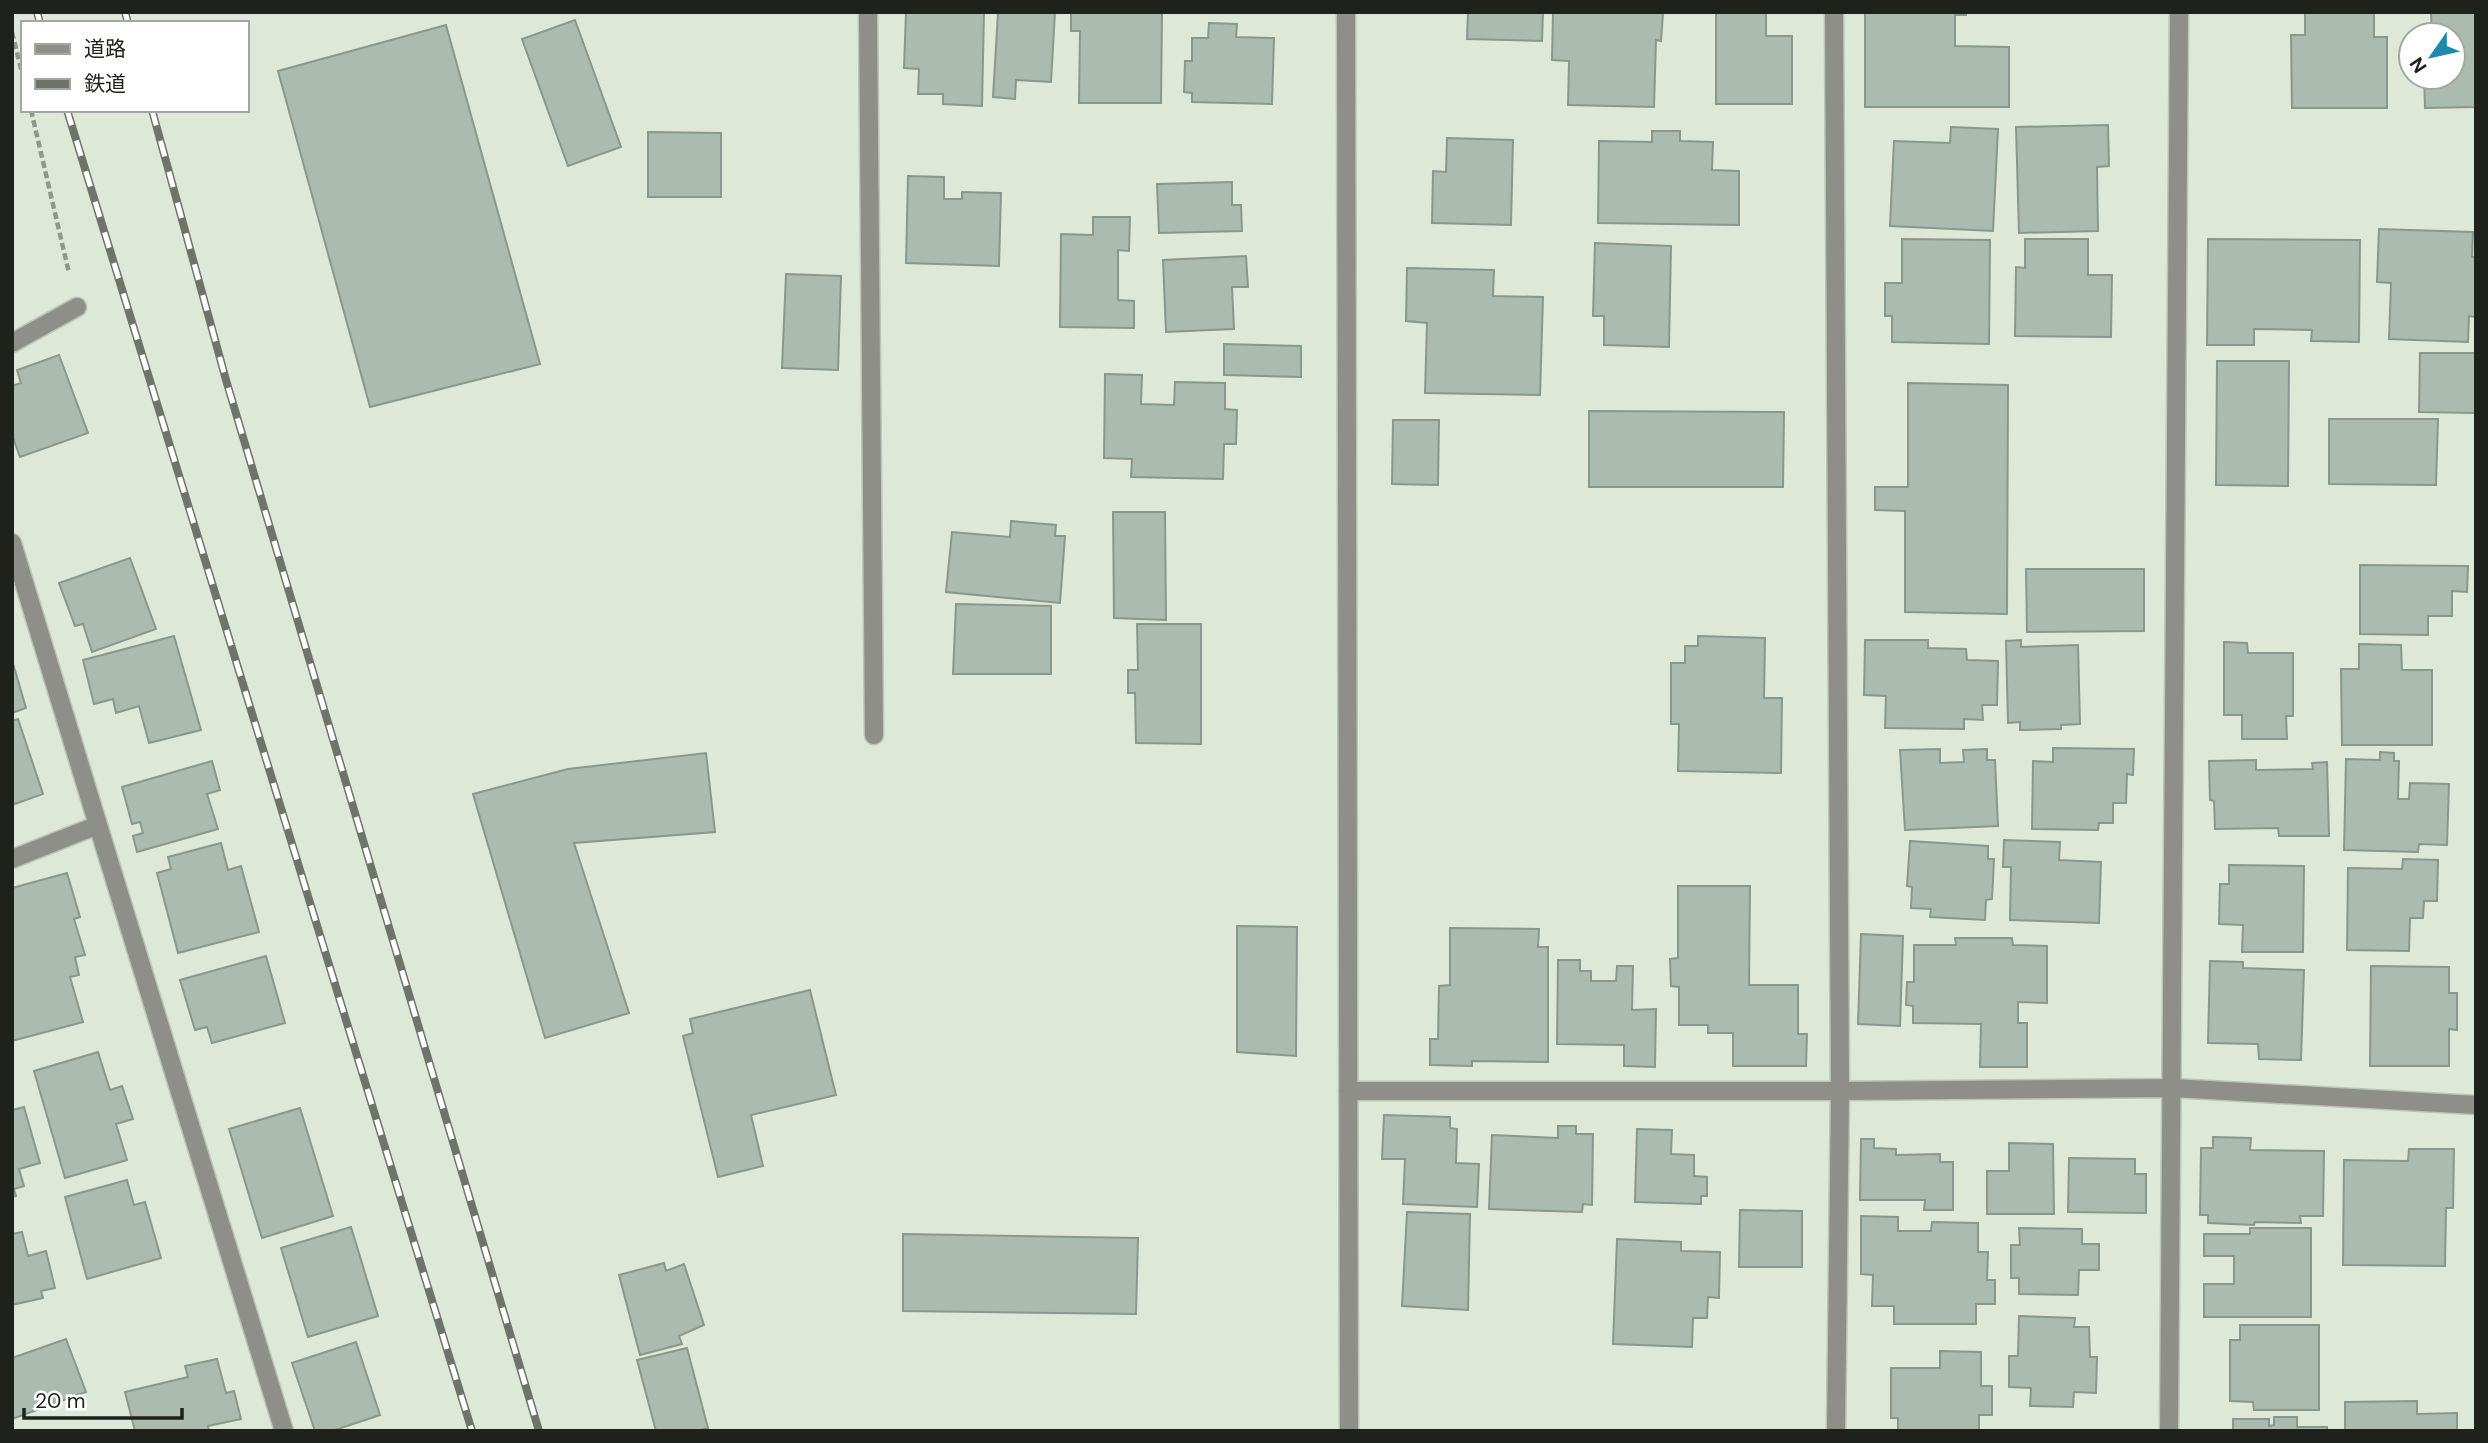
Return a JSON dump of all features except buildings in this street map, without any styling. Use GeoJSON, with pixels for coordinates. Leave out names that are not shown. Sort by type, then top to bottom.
{"type":"FeatureCollection","features":[{"type":"Feature","properties":{"kind":"street"},"geometry":{"type":"LineString","coordinates":[[868,12],[874,735]]}},
{"type":"Feature","properties":{"kind":"street"},"geometry":{"type":"LineString","coordinates":[[1346,12],[1349,1431]]}},
{"type":"Feature","properties":{"kind":"street"},"geometry":{"type":"LineString","coordinates":[[1834,12],[1840,1091],[1836,1431]]}},
{"type":"Feature","properties":{"kind":"street"},"geometry":{"type":"LineString","coordinates":[[2169,1431],[2179,12]]}},
{"type":"Feature","properties":{"kind":"street"},"geometry":{"type":"LineString","coordinates":[[12,343],[77,307]]}},
{"type":"Feature","properties":{"kind":"street"},"geometry":{"type":"LineString","coordinates":[[12,543],[284,1431]]}},
{"type":"Feature","properties":{"kind":"street"},"geometry":{"type":"LineString","coordinates":[[12,859],[98,825]]}},
{"type":"Feature","properties":{"kind":"street"},"geometry":{"type":"LineString","coordinates":[[1348,1091],[2173,1088],[2476,1105]]}},
{"type":"Feature","properties":{"kind":"path"},"geometry":{"type":"LineString","coordinates":[[12,32],[21,69]]}},
{"type":"Feature","properties":{"kind":"path"},"geometry":{"type":"LineString","coordinates":[[31,112],[77,307]]}},
{"type":"Feature","properties":{"kind":"railway"},"geometry":{"type":"LineString","coordinates":[[37,12],[39,21]]}},
{"type":"Feature","properties":{"kind":"railway"},"geometry":{"type":"LineString","coordinates":[[125,12],[127,21]]}},
{"type":"Feature","properties":{"kind":"railway"},"geometry":{"type":"LineString","coordinates":[[68,112],[472,1431]]}},
{"type":"Feature","properties":{"kind":"railway"},"geometry":{"type":"LineString","coordinates":[[153,112],[226,380],[539,1431]]}}]}
